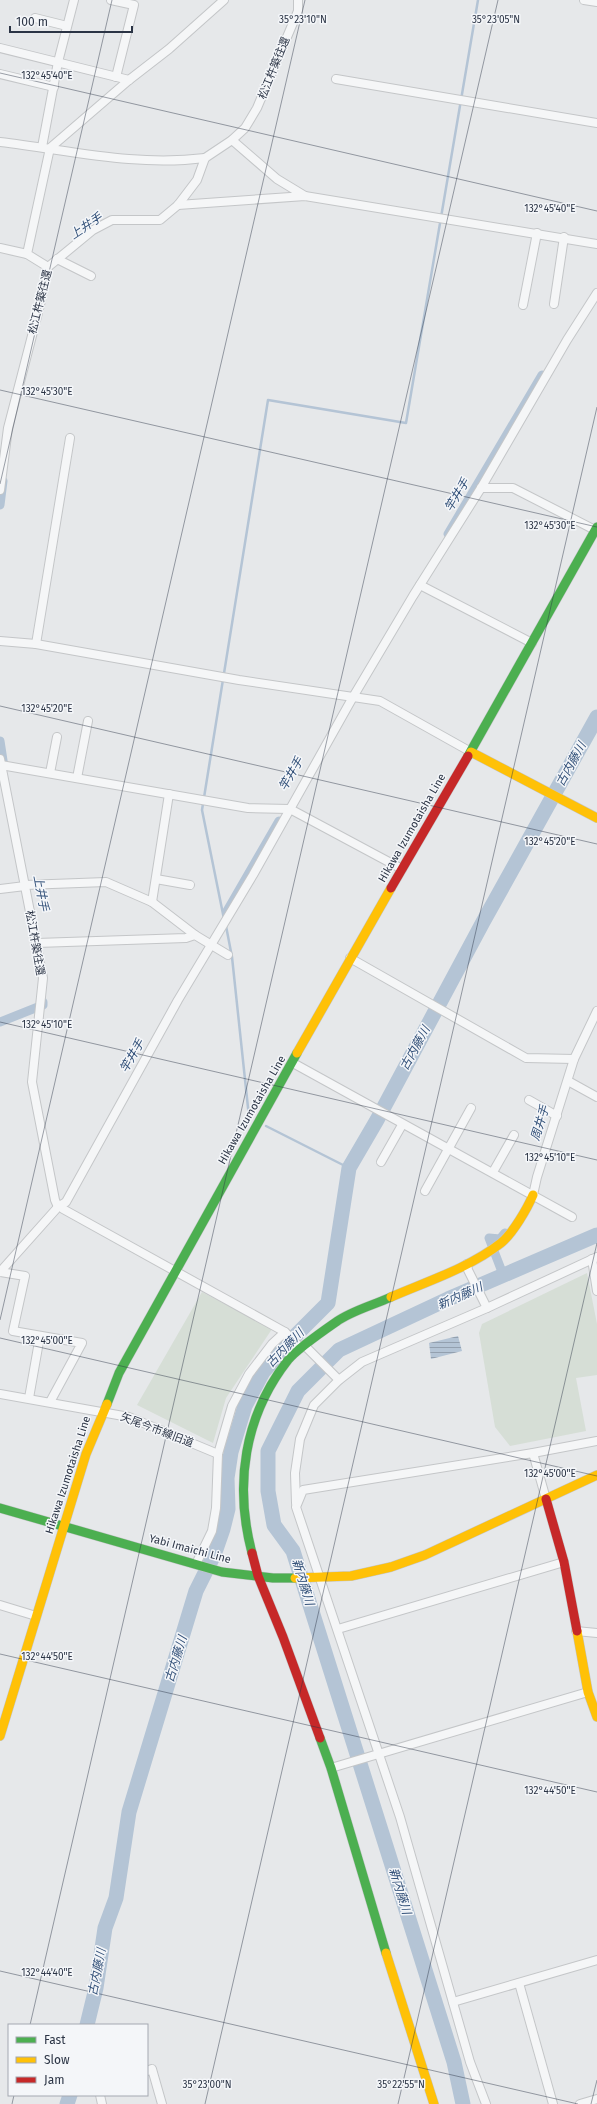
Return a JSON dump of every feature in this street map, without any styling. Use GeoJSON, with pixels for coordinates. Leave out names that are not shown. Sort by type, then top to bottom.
{"type":"FeatureCollection","features":[{"type":"Feature","properties":{"kind":"main road","name":"Hikawa Izumotaisha Line"},"geometry":{"type":"LineString","coordinates":[[0,1736],[86,1454],[102,1411],[119,1372],[175,1270],[293,1063],[350,958],[471,752],[596,530]]}},
{"type":"Feature","properties":{"kind":"main road"},"geometry":{"type":"LineString","coordinates":[[471,752],[597,818]]}},
{"type":"Feature","properties":{"kind":"main road"},"geometry":{"type":"LineString","coordinates":[[434,2104],[375,1920],[331,1768],[283,1637],[258,1576],[246,1531],[242,1490],[248,1442],[263,1398],[289,1358],[337,1321],[467,1267],[502,1242],[527,1208],[533,1195]]}},
{"type":"Feature","properties":{"kind":"main road","name":"Yabi Imaichi Line"},"geometry":{"type":"LineString","coordinates":[[0,1508],[222,1572],[273,1578],[322,1578],[351,1576],[391,1567],[412,1560],[597,1475]]}},
{"type":"Feature","properties":{"kind":"main road"},"geometry":{"type":"LineString","coordinates":[[546,1499],[564,1562],[572,1597],[576,1631],[588,1692],[597,1717]]}},
{"type":"Feature","properties":{"kind":"street"},"geometry":{"type":"LineString","coordinates":[[27,254],[46,147],[58,62],[74,0]]}},
{"type":"Feature","properties":{"kind":"street"},"geometry":{"type":"LineString","coordinates":[[112,0],[134,5],[116,77]]}},
{"type":"Feature","properties":{"kind":"street"},"geometry":{"type":"LineString","coordinates":[[46,147],[128,80],[169,49],[224,0]]}},
{"type":"Feature","properties":{"kind":"street","name":"松江杵築往還"},"geometry":{"type":"LineString","coordinates":[[0,486],[8,428],[40,305],[48,267],[92,230],[112,220],[160,220],[178,205],[197,180],[205,158],[232,140],[245,128],[257,108],[298,11],[298,0]]}},
{"type":"Feature","properties":{"kind":"street"},"geometry":{"type":"LineString","coordinates":[[584,0],[597,2]]}},
{"type":"Feature","properties":{"kind":"street"},"geometry":{"type":"LineString","coordinates":[[35,18],[67,26]]}},
{"type":"Feature","properties":{"kind":"street"},"geometry":{"type":"LineString","coordinates":[[0,48],[128,80]]}},
{"type":"Feature","properties":{"kind":"street"},"geometry":{"type":"LineString","coordinates":[[0,74],[54,87]]}},
{"type":"Feature","properties":{"kind":"street"},"geometry":{"type":"LineString","coordinates":[[336,79],[597,123]]}},
{"type":"Feature","properties":{"kind":"street"},"geometry":{"type":"LineString","coordinates":[[232,140],[277,180],[305,196]]}},
{"type":"Feature","properties":{"kind":"street"},"geometry":{"type":"LineString","coordinates":[[0,142],[46,147],[104,158],[178,161],[205,158]]}},
{"type":"Feature","properties":{"kind":"street"},"geometry":{"type":"LineString","coordinates":[[178,205],[305,196],[564,237],[597,244]]}},
{"type":"Feature","properties":{"kind":"street"},"geometry":{"type":"LineString","coordinates":[[523,305],[537,233]]}},
{"type":"Feature","properties":{"kind":"street"},"geometry":{"type":"LineString","coordinates":[[554,304],[564,237]]}},
{"type":"Feature","properties":{"kind":"street"},"geometry":{"type":"LineString","coordinates":[[0,248],[27,254],[48,267]]}},
{"type":"Feature","properties":{"kind":"street"},"geometry":{"type":"LineString","coordinates":[[57,259],[91,276]]}},
{"type":"Feature","properties":{"kind":"street"},"geometry":{"type":"LineString","coordinates":[[0,1272],[66,1202],[178,1000],[290,809],[353,697],[420,585],[481,488],[567,340],[597,293]]}},
{"type":"Feature","properties":{"kind":"street"},"geometry":{"type":"LineString","coordinates":[[36,644],[70,438]]}},
{"type":"Feature","properties":{"kind":"street"},"geometry":{"type":"LineString","coordinates":[[481,488],[512,488],[596,530]]}},
{"type":"Feature","properties":{"kind":"street"},"geometry":{"type":"LineString","coordinates":[[420,585],[532,643]]}},
{"type":"Feature","properties":{"kind":"street"},"geometry":{"type":"LineString","coordinates":[[0,641],[36,644],[239,680],[380,701],[471,752]]}},
{"type":"Feature","properties":{"kind":"street"},"geometry":{"type":"LineString","coordinates":[[77,778],[88,720]]}},
{"type":"Feature","properties":{"kind":"street"},"geometry":{"type":"LineString","coordinates":[[50,773],[57,737]]}},
{"type":"Feature","properties":{"kind":"street"},"geometry":{"type":"LineString","coordinates":[[0,762],[50,773],[248,808],[290,809],[402,869]]}},
{"type":"Feature","properties":{"kind":"street","name":"松江杵築往還"},"geometry":{"type":"LineString","coordinates":[[0,762],[2,783],[37,943],[42,978],[32,1082],[55,1200],[60,1207]]}},
{"type":"Feature","properties":{"kind":"street"},"geometry":{"type":"LineString","coordinates":[[152,902],[169,794]]}},
{"type":"Feature","properties":{"kind":"street"},"geometry":{"type":"LineString","coordinates":[[156,879],[190,885]]}},
{"type":"Feature","properties":{"kind":"street"},"geometry":{"type":"LineString","coordinates":[[0,889],[25,886],[106,882],[152,902],[195,935],[228,955]]}},
{"type":"Feature","properties":{"kind":"street"},"geometry":{"type":"LineString","coordinates":[[37,943],[186,938],[195,935]]}},
{"type":"Feature","properties":{"kind":"street"},"geometry":{"type":"LineString","coordinates":[[350,958],[526,1058],[574,1059]]}},
{"type":"Feature","properties":{"kind":"street"},"geometry":{"type":"LineString","coordinates":[[533,1195],[537,1177],[574,1059],[597,1011]]}},
{"type":"Feature","properties":{"kind":"street"},"geometry":{"type":"LineString","coordinates":[[293,1063],[402,1125],[450,1148],[572,1217]]}},
{"type":"Feature","properties":{"kind":"street"},"geometry":{"type":"LineString","coordinates":[[568,1081],[597,1097]]}},
{"type":"Feature","properties":{"kind":"street"},"geometry":{"type":"LineString","coordinates":[[529,1100],[557,1116]]}},
{"type":"Feature","properties":{"kind":"street"},"geometry":{"type":"LineString","coordinates":[[425,1191],[471,1108]]}},
{"type":"Feature","properties":{"kind":"street"},"geometry":{"type":"LineString","coordinates":[[381,1162],[402,1125]]}},
{"type":"Feature","properties":{"kind":"street"},"geometry":{"type":"LineString","coordinates":[[493,1172],[514,1135]]}},
{"type":"Feature","properties":{"kind":"street"},"geometry":{"type":"LineString","coordinates":[[60,1207],[285,1332],[339,1380]]}},
{"type":"Feature","properties":{"kind":"street"},"geometry":{"type":"LineString","coordinates":[[486,2104],[470,2062],[402,1824],[322,1578],[296,1507],[295,1473],[300,1440],[314,1405],[339,1380],[362,1362],[595,1258],[597,1291]]}},
{"type":"Feature","properties":{"kind":"street"},"geometry":{"type":"LineString","coordinates":[[467,1267],[486,1307]]}},
{"type":"Feature","properties":{"kind":"street"},"geometry":{"type":"LineString","coordinates":[[0,1272],[25,1276],[13,1331],[82,1343],[50,1402]]}},
{"type":"Feature","properties":{"kind":"street"},"geometry":{"type":"LineString","coordinates":[[196,1564],[212,1531],[216,1508],[218,1454],[232,1406],[249,1374],[272,1344],[285,1332]]}},
{"type":"Feature","properties":{"kind":"street"},"geometry":{"type":"LineString","coordinates":[[29,1398],[40,1336]]}},
{"type":"Feature","properties":{"kind":"street","name":"矢尾今市線旧道"},"geometry":{"type":"LineString","coordinates":[[0,1394],[129,1417],[218,1454]]}},
{"type":"Feature","properties":{"kind":"street"},"geometry":{"type":"LineString","coordinates":[[296,1507],[304,1490],[533,1453],[597,1441]]}},
{"type":"Feature","properties":{"kind":"street"},"geometry":{"type":"LineString","coordinates":[[533,1453],[546,1499]]}},
{"type":"Feature","properties":{"kind":"street"},"geometry":{"type":"LineString","coordinates":[[338,1629],[564,1562]]}},
{"type":"Feature","properties":{"kind":"street"},"geometry":{"type":"LineString","coordinates":[[0,1605],[36,1616]]}},
{"type":"Feature","properties":{"kind":"street"},"geometry":{"type":"LineString","coordinates":[[576,1631],[597,1633]]}},
{"type":"Feature","properties":{"kind":"street"},"geometry":{"type":"LineString","coordinates":[[331,1768],[588,1692]]}},
{"type":"Feature","properties":{"kind":"street"},"geometry":{"type":"LineString","coordinates":[[453,2002],[597,1960]]}},
{"type":"Feature","properties":{"kind":"street"},"geometry":{"type":"LineString","coordinates":[[519,1983],[553,2104]]}},
{"type":"Feature","properties":{"kind":"street"},"geometry":{"type":"LineString","coordinates":[[148,2071],[152,2069],[162,2104]]}},
{"type":"Feature","properties":{"kind":"street"},"geometry":{"type":"LineString","coordinates":[[580,2104],[597,2099]]}},
{"type":"Feature","properties":{"kind":"shaded area"},"geometry":{"type":"Polygon","coordinates":[[[587,1273],[597,1324],[597,1375],[576,1378],[586,1431],[510,1446],[495,1427],[479,1333],[482,1324],[587,1273]]]}},
{"type":"Feature","properties":{"kind":"shaded area"},"geometry":{"type":"Polygon","coordinates":[[[202,1292],[272,1329],[226,1398],[213,1443],[137,1405],[202,1292]]]}},
{"type":"Feature","properties":{"kind":"water"},"geometry":{"type":"Polygon","coordinates":[[[458,1336],[462,1351],[431,1359],[429,1343],[458,1336]]]}},
{"type":"Feature","properties":{"kind":"waterway"},"geometry":{"type":"LineString","coordinates":[[224,919],[202,810],[268,400],[406,423],[478,0]]}},
{"type":"Feature","properties":{"kind":"waterway","name":"竿井手"},"geometry":{"type":"LineString","coordinates":[[448,534],[542,375]]}},
{"type":"Feature","properties":{"kind":"waterway","name":"上井手"},"geometry":{"type":"LineString","coordinates":[[0,505],[3,481]]}},
{"type":"Feature","properties":{"kind":"waterway","name":"古内藤川"},"geometry":{"type":"LineString","coordinates":[[87,2024],[96,1988],[105,1928],[116,1898],[129,1812],[196,1591],[214,1555],[223,1529],[228,1509],[227,1478],[231,1452],[245,1406],[263,1372],[296,1335],[328,1303],[349,1168],[377,1120],[483,922],[597,717]]}},
{"type":"Feature","properties":{"kind":"waterway","name":"上井手"},"geometry":{"type":"LineString","coordinates":[[0,741],[4,767]]}},
{"type":"Feature","properties":{"kind":"waterway","name":"竿井手"},"geometry":{"type":"LineString","coordinates":[[227,911],[279,821]]}},
{"type":"Feature","properties":{"kind":"waterway"},"geometry":{"type":"LineString","coordinates":[[226,926],[232,957],[249,1117]]}},
{"type":"Feature","properties":{"kind":"waterway","name":"上井手"},"geometry":{"type":"LineString","coordinates":[[0,1022],[43,1005],[43,1002]]}},
{"type":"Feature","properties":{"kind":"waterway"},"geometry":{"type":"LineString","coordinates":[[266,1126],[349,1168]]}},
{"type":"Feature","properties":{"kind":"waterway","name":"周井手"},"geometry":{"type":"LineString","coordinates":[[504,1277],[489,1238],[500,1239],[505,1233]]}},
{"type":"Feature","properties":{"kind":"waterway","name":"新内藤川"},"geometry":{"type":"LineString","coordinates":[[463,2104],[454,2062],[293,1551],[274,1525],[268,1491],[268,1451],[298,1391],[339,1350],[448,1299],[597,1235]]}},
{"type":"Feature","properties":{"kind":"waterway","name":"古内藤川"},"geometry":{"type":"LineString","coordinates":[[67,2104],[70,2096]]}},
{"type":"Feature","properties":{"kind":"traffic: fast"},"geometry":{"type":"LineString","coordinates":[[468,756],[597,527]]}},
{"type":"Feature","properties":{"kind":"traffic: fast"},"geometry":{"type":"LineString","coordinates":[[107,1404],[119,1373],[297,1053]]}},
{"type":"Feature","properties":{"kind":"traffic: fast"},"geometry":{"type":"LineString","coordinates":[[252,1553],[244,1502],[244,1477],[247,1452],[261,1404],[273,1382],[288,1360],[304,1346],[342,1318],[391,1297]]}},
{"type":"Feature","properties":{"kind":"traffic: fast"},"geometry":{"type":"LineString","coordinates":[[0,1508],[222,1572],[273,1578],[295,1578]]}},
{"type":"Feature","properties":{"kind":"traffic: fast"},"geometry":{"type":"LineString","coordinates":[[320,1738],[331,1768],[386,1953]]}},
{"type":"Feature","properties":{"kind":"traffic: slow"},"geometry":{"type":"LineString","coordinates":[[471,752],[597,818]]}},
{"type":"Feature","properties":{"kind":"traffic: slow"},"geometry":{"type":"LineString","coordinates":[[297,1053],[391,888]]}},
{"type":"Feature","properties":{"kind":"traffic: slow"},"geometry":{"type":"LineString","coordinates":[[391,1297],[462,1267],[489,1252],[506,1239],[533,1195]]}},
{"type":"Feature","properties":{"kind":"traffic: slow"},"geometry":{"type":"LineString","coordinates":[[0,1736],[86,1454],[107,1404]]}},
{"type":"Feature","properties":{"kind":"traffic: slow"},"geometry":{"type":"LineString","coordinates":[[295,1578],[351,1576],[391,1567],[425,1555],[597,1475]]}},
{"type":"Feature","properties":{"kind":"traffic: slow"},"geometry":{"type":"LineString","coordinates":[[577,1631],[588,1692],[597,1717]]}},
{"type":"Feature","properties":{"kind":"traffic: slow"},"geometry":{"type":"LineString","coordinates":[[386,1953],[434,2104]]}},
{"type":"Feature","properties":{"kind":"traffic: jam"},"geometry":{"type":"LineString","coordinates":[[391,888],[468,756]]}},
{"type":"Feature","properties":{"kind":"traffic: jam"},"geometry":{"type":"LineString","coordinates":[[546,1499],[564,1562],[577,1631]]}},
{"type":"Feature","properties":{"kind":"traffic: jam"},"geometry":{"type":"LineString","coordinates":[[252,1553],[258,1576],[283,1637],[320,1738]]}}]}
